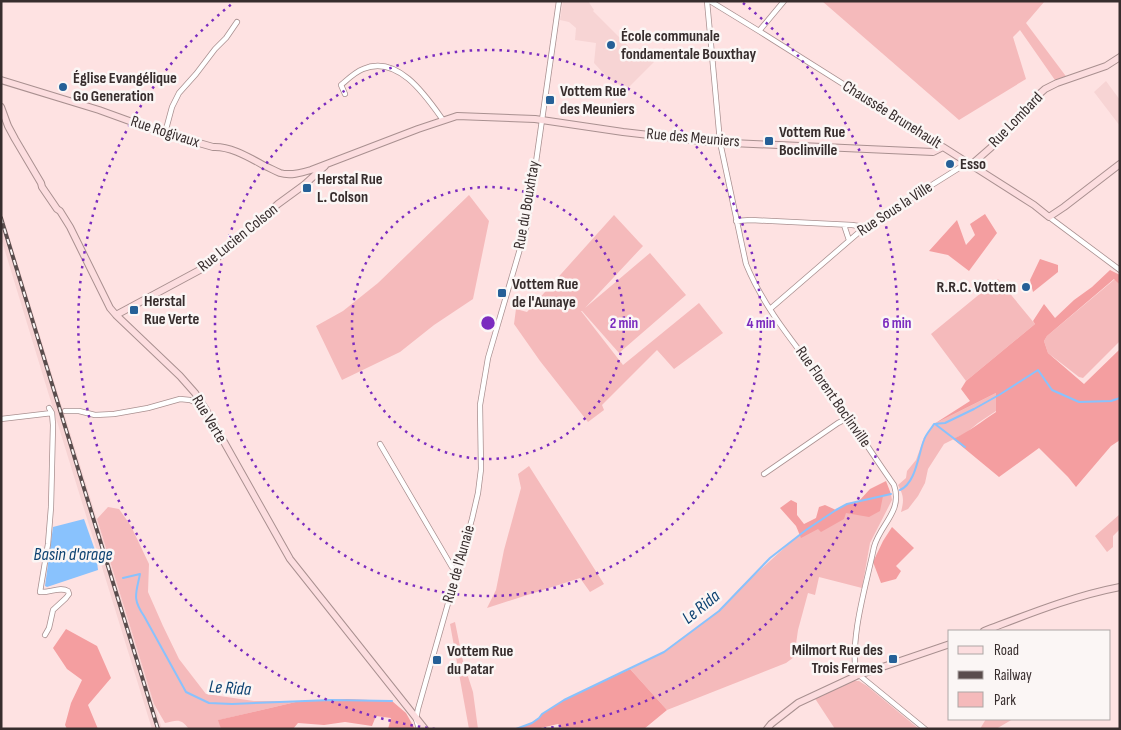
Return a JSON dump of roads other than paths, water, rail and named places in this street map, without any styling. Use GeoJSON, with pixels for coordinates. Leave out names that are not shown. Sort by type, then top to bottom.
{"type":"FeatureCollection","features":[{"type":"Feature","properties":{"kind":"street","name":"Rue du Bouxhtay"},"geometry":{"type":"LineString","coordinates":[[480,405],[488,358],[527,225],[559,1]]}},
{"type":"Feature","properties":{"kind":"street","name":"Chaussée Brunehault"},"geometry":{"type":"LineString","coordinates":[[708,1],[759,31],[1034,205],[1120,270]]}},
{"type":"Feature","properties":{"kind":"street","name":"Rue Florent Boclinville"},"geometry":{"type":"LineString","coordinates":[[708,1],[720,142],[746,264],[754,283],[770,310],[848,418],[894,486],[896,493],[897,501],[895,507],[876,541],[872,556],[854,653],[858,675]]}},
{"type":"Feature","properties":{"kind":"street"},"geometry":{"type":"LineString","coordinates":[[759,31],[784,1]]}},
{"type":"Feature","properties":{"kind":"street"},"geometry":{"type":"LineString","coordinates":[[165,134],[172,107],[179,93],[226,38],[237,22]]}},
{"type":"Feature","properties":{"kind":"street","name":"Rue Lombard"},"geometry":{"type":"LineString","coordinates":[[969,164],[995,144],[1045,89],[1102,68],[1120,57]]}},
{"type":"Feature","properties":{"kind":"street"},"geometry":{"type":"LineString","coordinates":[[341,85],[355,73],[365,68],[381,65],[393,68],[407,77],[443,120]]}},
{"type":"Feature","properties":{"kind":"street","name":"Rue Rogivaux"},"geometry":{"type":"LineString","coordinates":[[1,80],[99,110],[165,134],[242,154],[286,174],[302,173],[443,120]]}},
{"type":"Feature","properties":{"kind":"street"},"geometry":{"type":"LineString","coordinates":[[336,81],[341,85],[345,94]]}},
{"type":"Feature","properties":{"kind":"street","name":"Rue Verte"},"geometry":{"type":"LineString","coordinates":[[1,107],[8,126],[42,187],[70,226],[110,308],[195,393],[290,560],[425,729]]}},
{"type":"Feature","properties":{"kind":"street","name":"Rue des Meuniers"},"geometry":{"type":"LineString","coordinates":[[443,120],[457,116],[542,119],[623,132],[720,142],[934,152],[943,147]]}},
{"type":"Feature","properties":{"kind":"street"},"geometry":{"type":"LineString","coordinates":[[305,185],[328,164]]}},
{"type":"Feature","properties":{"kind":"street","name":"Rue Sous la Ville"},"geometry":{"type":"LineString","coordinates":[[770,310],[866,227],[969,164]]}},
{"type":"Feature","properties":{"kind":"street"},"geometry":{"type":"LineString","coordinates":[[1049,216],[1064,207],[1120,164]]}},
{"type":"Feature","properties":{"kind":"street"},"geometry":{"type":"LineString","coordinates":[[302,173],[305,185]]}},
{"type":"Feature","properties":{"kind":"street","name":"Rue Lucien Colson"},"geometry":{"type":"LineString","coordinates":[[116,315],[208,265],[278,204],[305,185]]}},
{"type":"Feature","properties":{"kind":"street"},"geometry":{"type":"LineString","coordinates":[[736,221],[750,220],[866,227]]}},
{"type":"Feature","properties":{"kind":"street","name":"Rue Sous la Ville"},"geometry":{"type":"LineString","coordinates":[[844,225],[849,240]]}},
{"type":"Feature","properties":{"kind":"street"},"geometry":{"type":"LineString","coordinates":[[65,410],[95,414],[127,413],[180,399],[190,400],[202,405]]}},
{"type":"Feature","properties":{"kind":"street","name":"Rue de l'Aunaie"},"geometry":{"type":"LineString","coordinates":[[416,719],[478,493],[481,469],[480,405]]}},
{"type":"Feature","properties":{"kind":"street"},"geometry":{"type":"LineString","coordinates":[[1,419],[50,410],[53,433],[52,506],[40,592],[46,593],[63,588],[69,594],[53,610],[50,628],[45,635]]}},
{"type":"Feature","properties":{"kind":"street"},"geometry":{"type":"LineString","coordinates":[[764,474],[848,418]]}},
{"type":"Feature","properties":{"kind":"street"},"geometry":{"type":"LineString","coordinates":[[380,444],[452,567],[457,571]]}},
{"type":"Feature","properties":{"kind":"street"},"geometry":{"type":"LineString","coordinates":[[987,630],[1092,592],[1120,587]]}},
{"type":"Feature","properties":{"kind":"street"},"geometry":{"type":"LineString","coordinates":[[767,729],[798,703],[858,675],[948,645]]}},
{"type":"Feature","properties":{"kind":"street"},"geometry":{"type":"LineString","coordinates":[[858,675],[925,729]]}},
{"type":"Feature","properties":{"kind":"street"},"geometry":{"type":"LineString","coordinates":[[416,719],[420,729]]}},
{"type":"Feature","properties":{"kind":"water","name":"Basin d'orage"},"geometry":{"type":"Polygon","coordinates":[[[84,519],[96,553],[98,570],[47,587],[45,586],[53,527],[84,519]]]}},
{"type":"Feature","properties":{"kind":"waterway","name":"Le Rida"},"geometry":{"type":"LineString","coordinates":[[900,490],[910,481],[925,438],[934,424],[945,423],[974,409],[1038,370],[1052,390],[1079,402],[1111,401],[1120,398]]}},
{"type":"Feature","properties":{"kind":"waterway"},"geometry":{"type":"LineString","coordinates":[[935,424],[965,447]]}},
{"type":"Feature","properties":{"kind":"waterway","name":"Le Rida"},"geometry":{"type":"LineString","coordinates":[[516,729],[532,723],[564,700],[664,652],[719,611],[770,558],[836,510],[847,504],[891,494]]}},
{"type":"Feature","properties":{"kind":"waterway","name":"Le Rida"},"geometry":{"type":"LineString","coordinates":[[123,578],[140,574],[136,591],[136,600],[140,610],[186,692],[209,703],[232,704],[331,700],[392,701]]}},
{"type":"Feature","properties":{"kind":"railway"},"geometry":{"type":"LineString","coordinates":[[1,218],[158,729]]}},
{"type":"Feature","properties":{"kind":"place","name":"École communale fondamentale Bouxthay"},"geometry":{"type":"Point","coordinates":[611,45]}},
{"type":"Feature","properties":{"kind":"place","name":"Église Evangélique Go Generation"},"geometry":{"type":"Point","coordinates":[63,87]}},
{"type":"Feature","properties":{"kind":"place","name":"Vottem Rue des Meuniers"},"geometry":{"type":"Point","coordinates":[550,100]}},
{"type":"Feature","properties":{"kind":"place","name":"Vottem Rue Boclinville"},"geometry":{"type":"Point","coordinates":[769,141]}},
{"type":"Feature","properties":{"kind":"place","name":"Esso"},"geometry":{"type":"Point","coordinates":[950,164]}},
{"type":"Feature","properties":{"kind":"place","name":"Herstal Rue L. Colson"},"geometry":{"type":"Point","coordinates":[307,188]}},
{"type":"Feature","properties":{"kind":"place","name":"R.R.C. Vottem"},"geometry":{"type":"Point","coordinates":[1026,287]}},
{"type":"Feature","properties":{"kind":"place","name":"Vottem Rue de l'Aunaye"},"geometry":{"type":"Point","coordinates":[502,293]}},
{"type":"Feature","properties":{"kind":"place","name":"Herstal Rue Verte"},"geometry":{"type":"Point","coordinates":[134,310]}},
{"type":"Feature","properties":{"kind":"place","name":"Milmort Rue des Trois Fermes"},"geometry":{"type":"Point","coordinates":[893,659]}},
{"type":"Feature","properties":{"kind":"place","name":"Vottem Rue du Patar"},"geometry":{"type":"Point","coordinates":[437,660]}}]}
